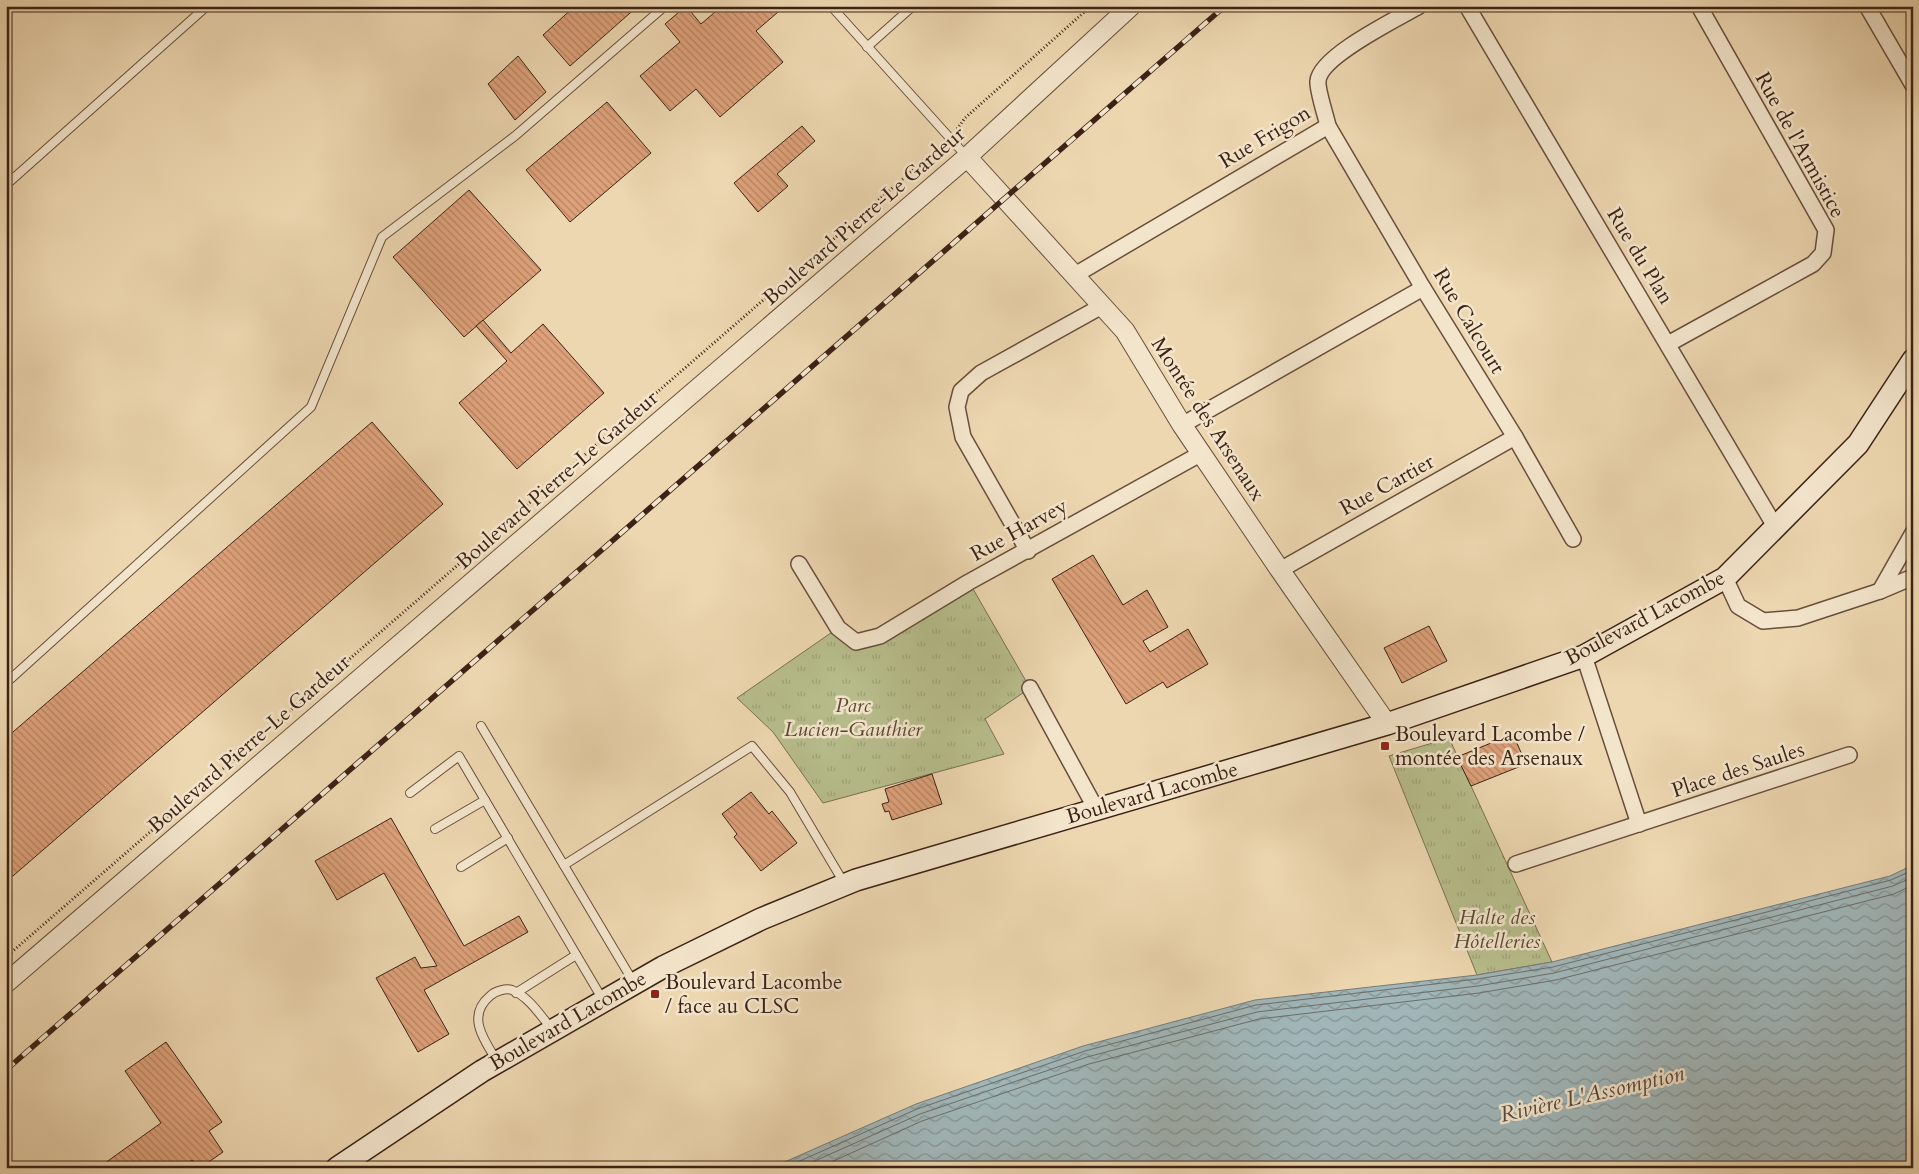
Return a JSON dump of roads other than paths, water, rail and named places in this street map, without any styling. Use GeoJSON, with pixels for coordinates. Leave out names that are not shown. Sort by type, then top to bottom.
{"type":"FeatureCollection","features":[{"type":"Feature","properties":{"kind":"main road","name":"Boulevard Lacombe"},"geometry":{"type":"LineString","coordinates":[[337,1168],[497,1062],[634,982],[761,919],[845,885],[894,868],[1387,724],[1584,656],[1725,578],[1858,444],[1913,360]]}},
{"type":"Feature","properties":{"kind":"street","name":"Boulevard Pierre-Le Gardeur"},"geometry":{"type":"LineString","coordinates":[[6,982],[967,157],[1131,6]]}},
{"type":"Feature","properties":{"kind":"street","name":"Rue Frigon"},"geometry":{"type":"LineString","coordinates":[[1075,275],[1328,126],[1318,81],[1322,68],[1345,49],[1419,6]]}},
{"type":"Feature","properties":{"kind":"street","name":"Rue du Plan"},"geometry":{"type":"LineString","coordinates":[[1468,6],[1776,528]]}},
{"type":"Feature","properties":{"kind":"street","name":"Rue de l'Armistice"},"geometry":{"type":"LineString","coordinates":[[1668,344],[1814,264],[1823,253],[1826,230],[1699,6]]}},
{"type":"Feature","properties":{"kind":"street"},"geometry":{"type":"LineString","coordinates":[[1867,6],[1913,85]]}},
{"type":"Feature","properties":{"kind":"street","name":"Rue Calcourt"},"geometry":{"type":"LineString","coordinates":[[1328,126],[1423,288],[1515,438],[1573,539]]}},
{"type":"Feature","properties":{"kind":"street","name":"Montée des Arsenaux"},"geometry":{"type":"LineString","coordinates":[[967,157],[1125,331],[1182,425],[1387,724]]}},
{"type":"Feature","properties":{"kind":"street"},"geometry":{"type":"LineString","coordinates":[[1182,425],[1423,288]]}},
{"type":"Feature","properties":{"kind":"street"},"geometry":{"type":"LineString","coordinates":[[1028,551],[964,437],[957,407],[961,392],[981,373],[1102,306]]}},
{"type":"Feature","properties":{"kind":"street","name":"Rue Cartier"},"geometry":{"type":"LineString","coordinates":[[1280,570],[1515,438]]}},
{"type":"Feature","properties":{"kind":"street","name":"Rue Harvey"},"geometry":{"type":"LineString","coordinates":[[799,564],[838,628],[856,642],[880,636],[968,582],[1028,551],[1202,453]]}},
{"type":"Feature","properties":{"kind":"street"},"geometry":{"type":"LineString","coordinates":[[1880,591],[1913,533]]}},
{"type":"Feature","properties":{"kind":"street"},"geometry":{"type":"LineString","coordinates":[[1725,578],[1738,606],[1763,621],[1798,618],[1880,591],[1913,577]]}},
{"type":"Feature","properties":{"kind":"street"},"geometry":{"type":"LineString","coordinates":[[1584,656],[1639,824]]}},
{"type":"Feature","properties":{"kind":"street"},"geometry":{"type":"LineString","coordinates":[[1030,688],[1096,809]]}},
{"type":"Feature","properties":{"kind":"street","name":"Place des Saules"},"geometry":{"type":"LineString","coordinates":[[1516,864],[1850,755]]}},
{"type":"Feature","properties":{"kind":"lane"},"geometry":{"type":"LineString","coordinates":[[6,185],[207,6]]}},
{"type":"Feature","properties":{"kind":"lane"},"geometry":{"type":"LineString","coordinates":[[6,683],[311,407],[382,237],[515,136],[665,6]]}},
{"type":"Feature","properties":{"kind":"lane"},"geometry":{"type":"LineString","coordinates":[[831,6],[967,157]]}},
{"type":"Feature","properties":{"kind":"lane"},"geometry":{"type":"LineString","coordinates":[[867,47],[912,6]]}},
{"type":"Feature","properties":{"kind":"lane"},"geometry":{"type":"LineString","coordinates":[[480,726],[634,982]]}},
{"type":"Feature","properties":{"kind":"lane"},"geometry":{"type":"LineString","coordinates":[[564,865],[752,746],[790,792],[845,885]]}},
{"type":"Feature","properties":{"kind":"lane"},"geometry":{"type":"LineString","coordinates":[[410,793],[460,756],[603,1000]]}},
{"type":"Feature","properties":{"kind":"lane"},"geometry":{"type":"LineString","coordinates":[[435,829],[485,800]]}},
{"type":"Feature","properties":{"kind":"lane"},"geometry":{"type":"LineString","coordinates":[[461,867],[508,838]]}},
{"type":"Feature","properties":{"kind":"lane"},"geometry":{"type":"LineString","coordinates":[[516,993],[576,955]]}},
{"type":"Feature","properties":{"kind":"lane"},"geometry":{"type":"LineString","coordinates":[[497,1062],[480,1034],[478,1017],[482,1003],[495,992],[510,989],[525,998],[552,1030]]}},
{"type":"Feature","properties":{"kind":"water","name":"Rivière L'Assomption"},"geometry":{"type":"Polygon","coordinates":[[[1913,865],[1913,1168],[771,1168],[916,1104],[1083,1046],[1255,1000],[1477,975],[1552,962],[1890,876],[1913,865]]]}},
{"type":"Feature","properties":{"kind":"railway"},"geometry":{"type":"LineString","coordinates":[[6,1070],[1225,6]]}},
{"type":"Feature","properties":{"kind":"place","name":"Boulevard Lacombe / montée des Arsenaux"},"geometry":{"type":"Point","coordinates":[1385,746]}},
{"type":"Feature","properties":{"kind":"place","name":"Boulevard Lacombe / face au CLSC"},"geometry":{"type":"Point","coordinates":[655,994]}},
{"type":"Feature","properties":{"kind":"park label","name":"Parc Lucien-Gauthier"},"geometry":{"type":"Point","coordinates":[853,717]}},
{"type":"Feature","properties":{"kind":"park label","name":"Halte des Hôtelleries"},"geometry":{"type":"Point","coordinates":[1497,929]}}]}
